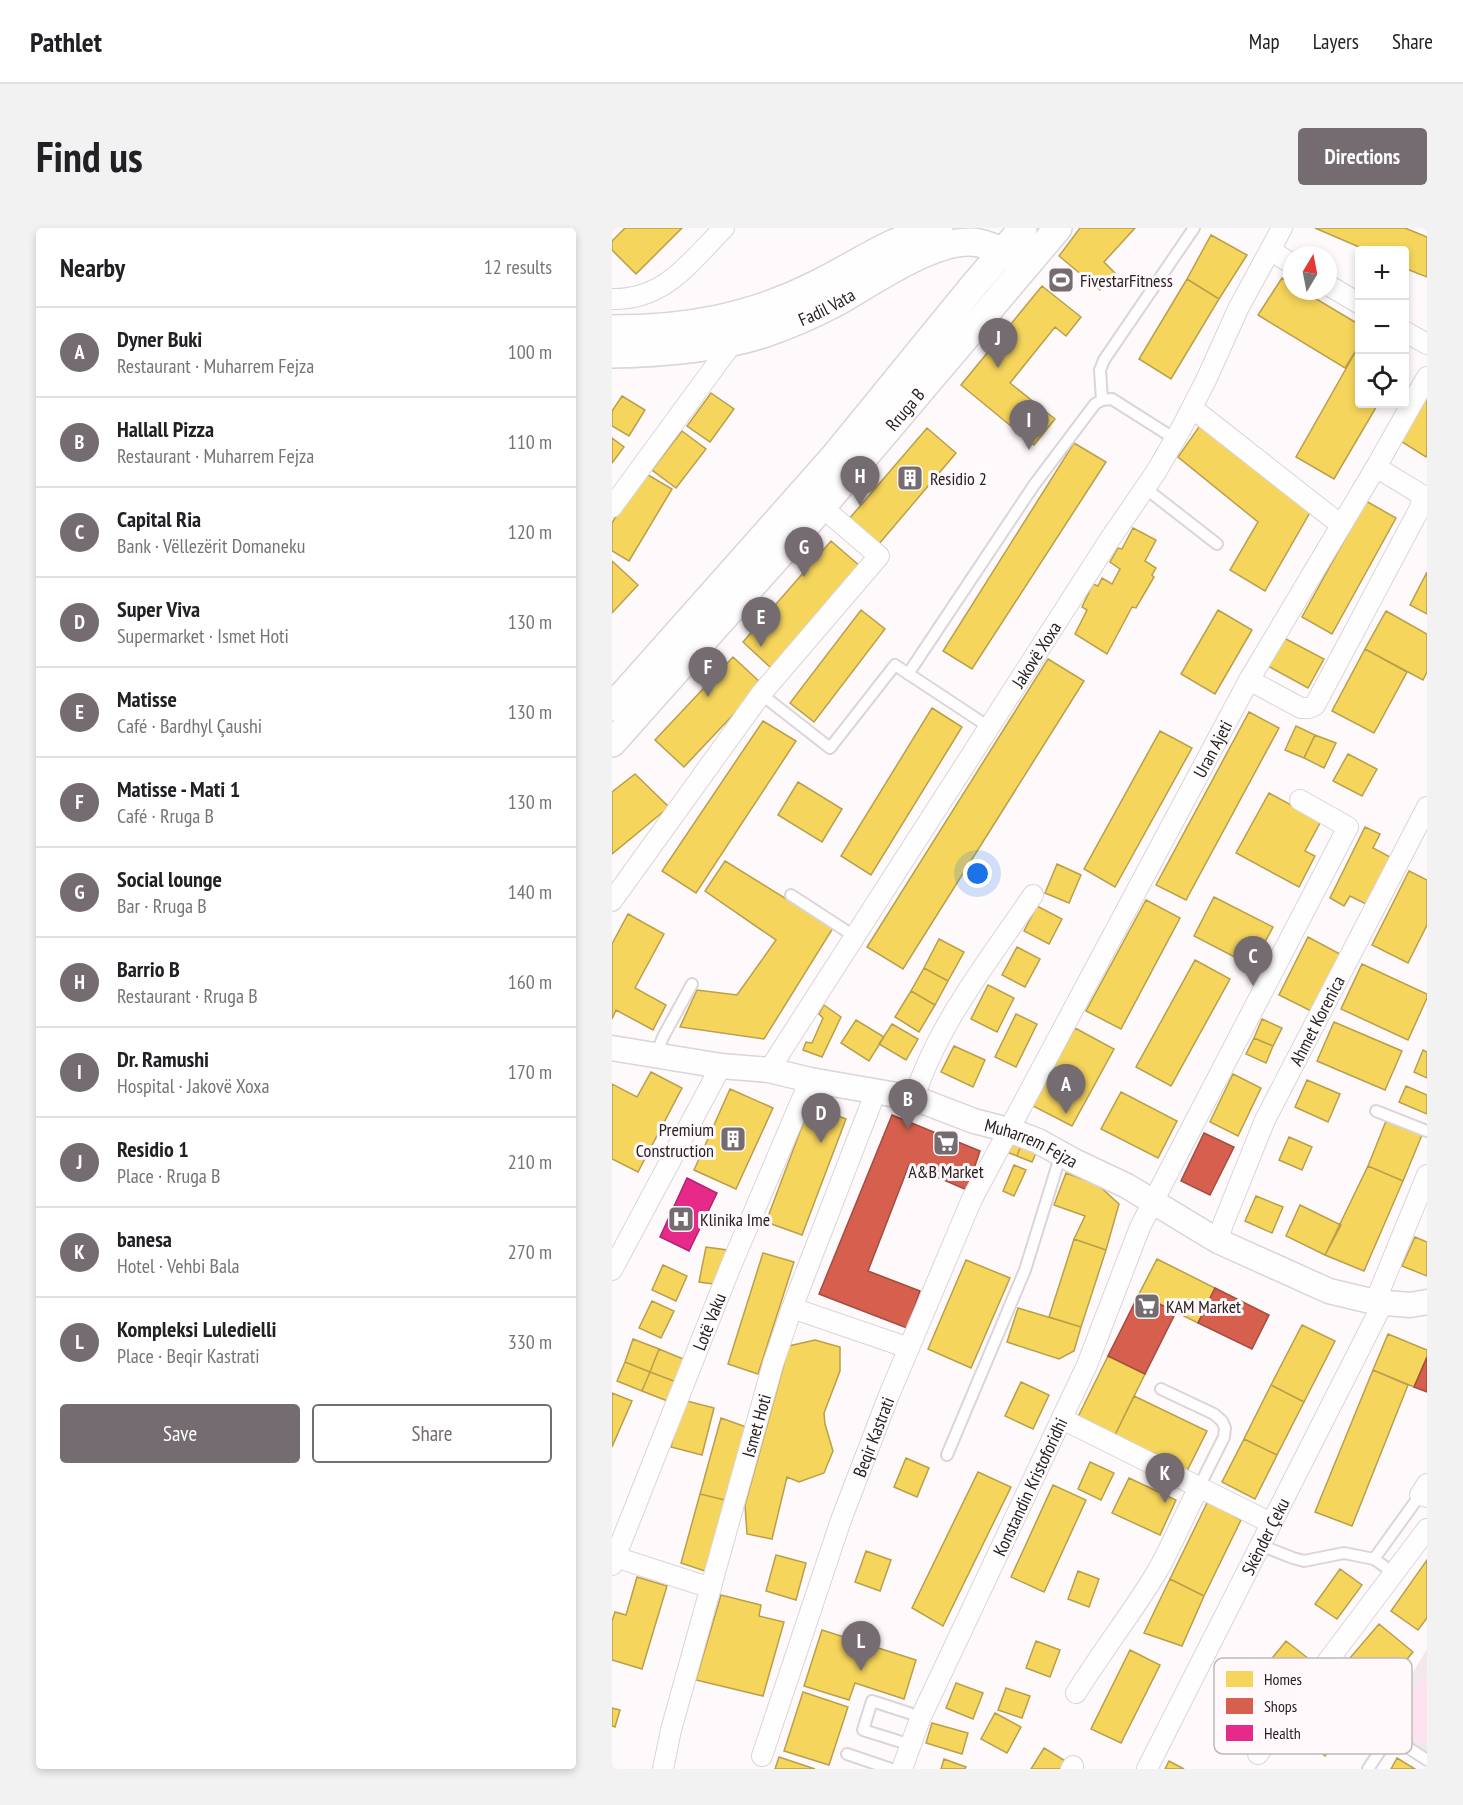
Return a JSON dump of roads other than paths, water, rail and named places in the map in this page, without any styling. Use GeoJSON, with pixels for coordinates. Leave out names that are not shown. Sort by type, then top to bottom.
{"type":"FeatureCollection","features":[{"type":"Feature","properties":{"kind":"main road","name":"Fadil Vata"},"geometry":{"type":"LineString","coordinates":[[612,354],[658,352],[733,342],[777,329],[833,304],[929,235]]}},
{"type":"Feature","properties":{"kind":"main road","name":"Fadil Vata"},"geometry":{"type":"LineString","coordinates":[[612,328],[657,327],[692,323],[727,318],[757,310],[816,285],[897,242],[929,235],[979,243],[1012,235],[1044,245]]}},
{"type":"Feature","properties":{"kind":"main road"},"geometry":{"type":"LineString","coordinates":[[929,235],[966,261],[974,285]]}},
{"type":"Feature","properties":{"kind":"main road","name":"Rruga B"},"geometry":{"type":"LineString","coordinates":[[612,707],[833,459],[1012,235]]}},
{"type":"Feature","properties":{"kind":"main road","name":"Rruga B"},"geometry":{"type":"LineString","coordinates":[[612,743],[822,507],[1044,245]]}},
{"type":"Feature","properties":{"kind":"street"},"geometry":{"type":"LineString","coordinates":[[612,299],[636,297],[673,280],[724,228]]}},
{"type":"Feature","properties":{"kind":"street","name":"Jakovë Xoxa"},"geometry":{"type":"LineString","coordinates":[[769,1070],[1175,439],[1238,309],[1282,228]]}},
{"type":"Feature","properties":{"kind":"street"},"geometry":{"type":"LineString","coordinates":[[1270,250],[1283,258]]}},
{"type":"Feature","properties":{"kind":"street"},"geometry":{"type":"LineString","coordinates":[[1337,291],[1355,302]]}},
{"type":"Feature","properties":{"kind":"street"},"geometry":{"type":"LineString","coordinates":[[1409,334],[1427,345]]}},
{"type":"Feature","properties":{"kind":"street"},"geometry":{"type":"LineString","coordinates":[[612,507],[733,342]]}},
{"type":"Feature","properties":{"kind":"street","name":"Uran Ajeti"},"geometry":{"type":"LineString","coordinates":[[1010,1130],[1249,680],[1427,377]]}},
{"type":"Feature","properties":{"kind":"street"},"geometry":{"type":"LineString","coordinates":[[1192,408],[1341,525]]}},
{"type":"Feature","properties":{"kind":"street"},"geometry":{"type":"LineString","coordinates":[[1249,680],[1302,708],[1315,705],[1414,521],[1425,492],[1376,467]]}},
{"type":"Feature","properties":{"kind":"street"},"geometry":{"type":"LineString","coordinates":[[612,901],[761,694],[879,556],[822,507]]}},
{"type":"Feature","properties":{"kind":"street","name":"Konstandin Kristoforidhi"},"geometry":{"type":"LineString","coordinates":[[902,1769],[920,1719],[1087,1365],[1140,1227],[1348,827],[1300,800]]}},
{"type":"Feature","properties":{"kind":"street","name":"Ahmet Korenica"},"geometry":{"type":"LineString","coordinates":[[1218,1241],[1265,1120],[1427,807]]}},
{"type":"Feature","properties":{"kind":"street"},"geometry":{"type":"LineString","coordinates":[[914,1098],[944,1029],[1033,895]]}},
{"type":"Feature","properties":{"kind":"street","name":"Muharrem Fejza"},"geometry":{"type":"LineString","coordinates":[[612,1048],[721,1066],[769,1070],[810,1080],[914,1098],[974,1121],[1010,1130],[1038,1141],[1126,1186],[1218,1241],[1329,1291],[1379,1303],[1410,1305],[1427,1302]]}},
{"type":"Feature","properties":{"kind":"street"},"geometry":{"type":"LineString","coordinates":[[612,1270],[721,1066]]}},
{"type":"Feature","properties":{"kind":"street","name":"Lotë Vaku"},"geometry":{"type":"LineString","coordinates":[[614,1561],[726,1279],[810,1080]]}},
{"type":"Feature","properties":{"kind":"street","name":"Ismet Hoti"},"geometry":{"type":"LineString","coordinates":[[663,1769],[671,1730],[701,1630],[773,1364],[792,1308],[876,1091]]}},
{"type":"Feature","properties":{"kind":"street","name":"Beqir Kastrati"},"geometry":{"type":"LineString","coordinates":[[762,1755],[841,1520],[909,1348],[972,1198],[1010,1130]]}},
{"type":"Feature","properties":{"kind":"street","name":"Skënder Çeku"},"geometry":{"type":"LineString","coordinates":[[1147,1769],[1379,1303],[1427,1175]]}},
{"type":"Feature","properties":{"kind":"street"},"geometry":{"type":"LineString","coordinates":[[792,1308],[909,1348]]}},
{"type":"Feature","properties":{"kind":"street"},"geometry":{"type":"LineString","coordinates":[[1062,1419],[1271,1523]]}},
{"type":"Feature","properties":{"kind":"street"},"geometry":{"type":"LineString","coordinates":[[1421,1499],[1420,1495],[1427,1484]]}},
{"type":"Feature","properties":{"kind":"street"},"geometry":{"type":"LineString","coordinates":[[1076,1693],[1100,1653],[1159,1568],[1199,1487]]}},
{"type":"Feature","properties":{"kind":"street"},"geometry":{"type":"LineString","coordinates":[[1330,1658],[1427,1529]]}},
{"type":"Feature","properties":{"kind":"street"},"geometry":{"type":"LineString","coordinates":[[614,1561],[711,1588]]}},
{"type":"Feature","properties":{"kind":"lane"},"geometry":{"type":"LineString","coordinates":[[1102,400],[1100,370],[1104,360],[1194,228]]}},
{"type":"Feature","properties":{"kind":"lane"},"geometry":{"type":"LineString","coordinates":[[908,674],[1034,485],[1095,404],[1102,400],[1112,399],[1175,439]]}},
{"type":"Feature","properties":{"kind":"lane"},"geometry":{"type":"LineString","coordinates":[[1145,488],[1217,544]]}},
{"type":"Feature","properties":{"kind":"lane"},"geometry":{"type":"LineString","coordinates":[[761,694],[830,748],[895,665],[989,727]]}},
{"type":"Feature","properties":{"kind":"lane"},"geometry":{"type":"LineString","coordinates":[[791,895],[854,936]]}},
{"type":"Feature","properties":{"kind":"lane"},"geometry":{"type":"LineString","coordinates":[[656,1055],[663,1037],[692,984]]}},
{"type":"Feature","properties":{"kind":"lane"},"geometry":{"type":"LineString","coordinates":[[1376,1111],[1427,1131]]}},
{"type":"Feature","properties":{"kind":"lane"},"geometry":{"type":"LineString","coordinates":[[947,1455],[1025,1270],[1062,1154]]}},
{"type":"Feature","properties":{"kind":"lane"},"geometry":{"type":"LineString","coordinates":[[1161,1389],[1214,1414],[1222,1421],[1225,1428],[1224,1437],[1199,1487]]}},
{"type":"Feature","properties":{"kind":"lane"},"geometry":{"type":"LineString","coordinates":[[1374,1558],[1421,1499]]}},
{"type":"Feature","properties":{"kind":"lane"},"geometry":{"type":"LineString","coordinates":[[1260,1545],[1304,1561],[1344,1553],[1374,1558],[1394,1573]]}},
{"type":"Feature","properties":{"kind":"lane"},"geometry":{"type":"LineString","coordinates":[[909,1713],[872,1701],[863,1730],[911,1745]]}},
{"type":"Feature","properties":{"kind":"lane"},"geometry":{"type":"LineString","coordinates":[[1412,1750],[1427,1760]]}},
{"type":"Feature","properties":{"kind":"lane"},"geometry":{"type":"LineString","coordinates":[[847,1754],[891,1769]]}},
{"type":"Feature","properties":{"kind":"lane"},"geometry":{"type":"LineString","coordinates":[[1368,1769],[1378,1754]]}},
{"type":"Feature","properties":{"kind":"place","name":"FivestarFitness"},"geometry":{"type":"Point","coordinates":[1061,280]}},
{"type":"Feature","properties":{"kind":"place","name":"Residio 1"},"geometry":{"type":"Point","coordinates":[998,368]}},
{"type":"Feature","properties":{"kind":"place","name":"Dr. Ramushi"},"geometry":{"type":"Point","coordinates":[1029,450]}},
{"type":"Feature","properties":{"kind":"place","name":"Residio 2"},"geometry":{"type":"Point","coordinates":[910,478]}},
{"type":"Feature","properties":{"kind":"place","name":"Barrio B"},"geometry":{"type":"Point","coordinates":[860,506]}},
{"type":"Feature","properties":{"kind":"place","name":"Social lounge"},"geometry":{"type":"Point","coordinates":[804,577]}},
{"type":"Feature","properties":{"kind":"place","name":"Matisse"},"geometry":{"type":"Point","coordinates":[761,647]}},
{"type":"Feature","properties":{"kind":"place","name":"Matisse - Mati 1"},"geometry":{"type":"Point","coordinates":[708,697]}},
{"type":"Feature","properties":{"kind":"place","name":"Capital Ria"},"geometry":{"type":"Point","coordinates":[1253,986]}},
{"type":"Feature","properties":{"kind":"place","name":"Dyner Buki"},"geometry":{"type":"Point","coordinates":[1066,1114]}},
{"type":"Feature","properties":{"kind":"place","name":"Hallall Pizza"},"geometry":{"type":"Point","coordinates":[908,1129]}},
{"type":"Feature","properties":{"kind":"place","name":"Premium Construction"},"geometry":{"type":"Point","coordinates":[733,1139]}},
{"type":"Feature","properties":{"kind":"place","name":"Super Viva"},"geometry":{"type":"Point","coordinates":[821,1143]}},
{"type":"Feature","properties":{"kind":"place","name":"A&B Market"},"geometry":{"type":"Point","coordinates":[946,1143]}},
{"type":"Feature","properties":{"kind":"place","name":"Klinika Ime"},"geometry":{"type":"Point","coordinates":[681,1219]}},
{"type":"Feature","properties":{"kind":"place","name":"KAM Market"},"geometry":{"type":"Point","coordinates":[1147,1306]}},
{"type":"Feature","properties":{"kind":"place","name":"banesa"},"geometry":{"type":"Point","coordinates":[1165,1503]}},
{"type":"Feature","properties":{"kind":"place","name":"Kompleksi Luledielli"},"geometry":{"type":"Point","coordinates":[861,1671]}}]}
